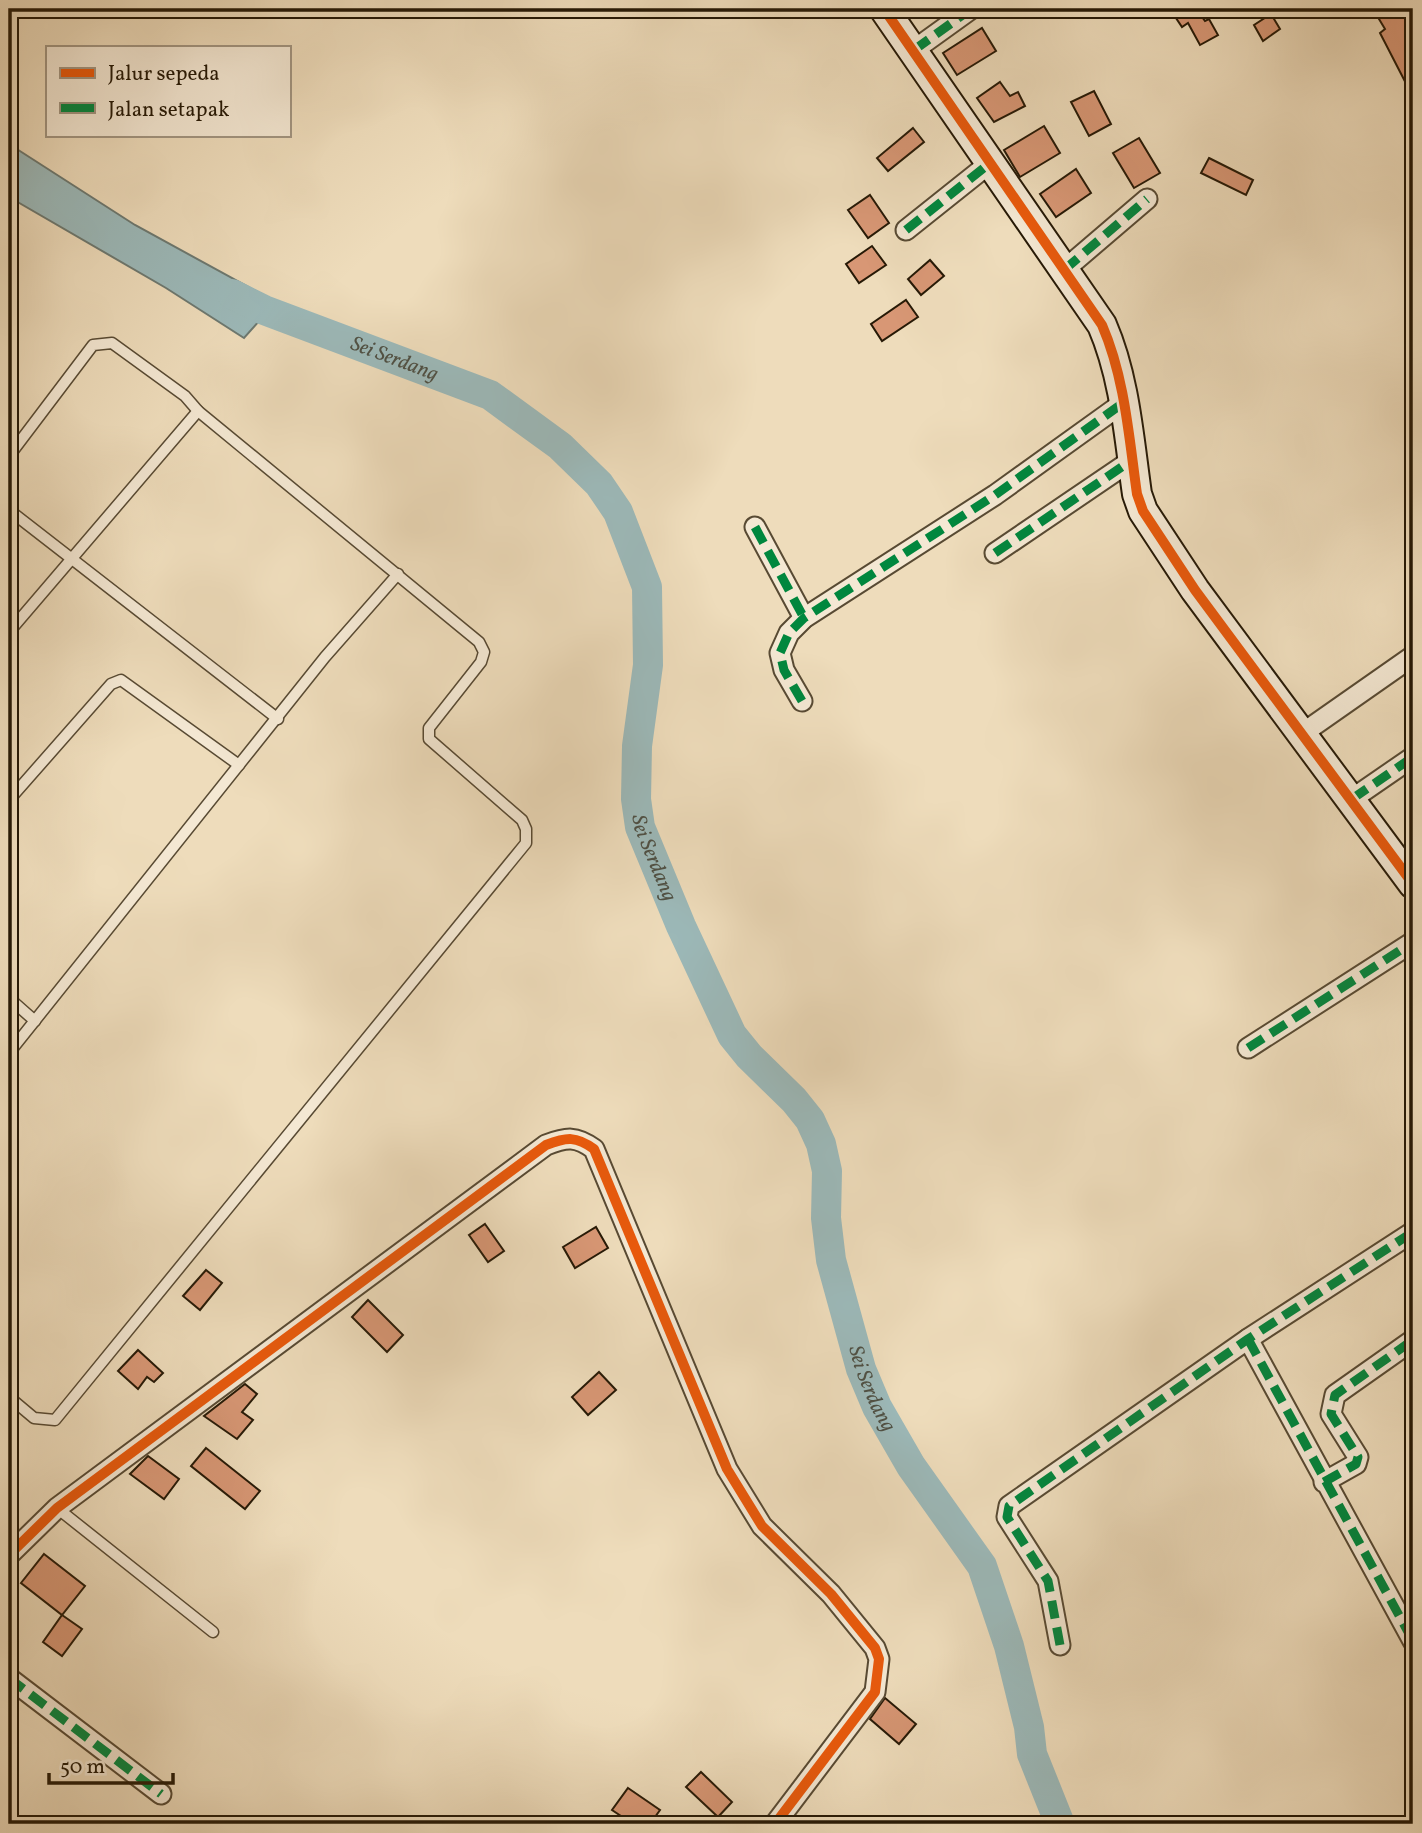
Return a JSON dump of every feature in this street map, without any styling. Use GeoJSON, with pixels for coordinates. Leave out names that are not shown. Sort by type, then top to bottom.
{"type":"FeatureCollection","features":[{"type":"Feature","properties":{"kind":"street"},"geometry":{"type":"LineString","coordinates":[[884,9],[1064,270],[1107,338],[1118,372],[1143,511],[1159,537],[1413,882]]}},
{"type":"Feature","properties":{"kind":"street"},"geometry":{"type":"LineString","coordinates":[[914,50],[971,9]]}},
{"type":"Feature","properties":{"kind":"street"},"geometry":{"type":"LineString","coordinates":[[906,230],[990,163]]}},
{"type":"Feature","properties":{"kind":"street"},"geometry":{"type":"LineString","coordinates":[[1064,270],[1147,199]]}},
{"type":"Feature","properties":{"kind":"street"},"geometry":{"type":"LineString","coordinates":[[802,701],[785,670],[780,653],[789,633],[804,618],[995,495],[1123,402]]}},
{"type":"Feature","properties":{"kind":"street"},"geometry":{"type":"LineString","coordinates":[[995,553],[1132,460]]}},
{"type":"Feature","properties":{"kind":"street"},"geometry":{"type":"LineString","coordinates":[[755,527],[804,618]]}},
{"type":"Feature","properties":{"kind":"street"},"geometry":{"type":"LineString","coordinates":[[1303,733],[1413,656]]}},
{"type":"Feature","properties":{"kind":"street"},"geometry":{"type":"LineString","coordinates":[[1352,799],[1413,757]]}},
{"type":"Feature","properties":{"kind":"street"},"geometry":{"type":"LineString","coordinates":[[1248,1048],[1413,942]]}},
{"type":"Feature","properties":{"kind":"street"},"geometry":{"type":"LineString","coordinates":[[9,1555],[57,1508],[546,1145],[566,1137],[579,1138],[594,1149],[727,1469],[762,1526],[831,1594],[875,1648],[879,1659],[875,1692],[775,1824]]}},
{"type":"Feature","properties":{"kind":"street"},"geometry":{"type":"LineString","coordinates":[[1060,1645],[1053,1592],[1007,1517],[1009,1506],[1248,1339],[1413,1232]]}},
{"type":"Feature","properties":{"kind":"street"},"geometry":{"type":"LineString","coordinates":[[1248,1339],[1328,1480],[1413,1641]]}},
{"type":"Feature","properties":{"kind":"street"},"geometry":{"type":"LineString","coordinates":[[1328,1480],[1356,1464],[1357,1455],[1331,1413],[1335,1395],[1413,1340]]}},
{"type":"Feature","properties":{"kind":"street"},"geometry":{"type":"LineString","coordinates":[[9,1678],[161,1794]]}},
{"type":"Feature","properties":{"kind":"lane"},"geometry":{"type":"LineString","coordinates":[[9,456],[98,342],[112,343],[185,396],[198,411],[398,574],[484,648],[481,662],[429,728],[429,739],[522,820],[526,829],[526,843],[55,1420],[34,1418],[9,1397]]}},
{"type":"Feature","properties":{"kind":"lane"},"geometry":{"type":"LineString","coordinates":[[9,632],[198,411]]}},
{"type":"Feature","properties":{"kind":"lane"},"geometry":{"type":"LineString","coordinates":[[9,510],[278,719]]}},
{"type":"Feature","properties":{"kind":"lane"},"geometry":{"type":"LineString","coordinates":[[9,1053],[325,657],[398,574]]}},
{"type":"Feature","properties":{"kind":"lane"},"geometry":{"type":"LineString","coordinates":[[9,800],[111,684],[121,680],[239,765]]}},
{"type":"Feature","properties":{"kind":"lane"},"geometry":{"type":"LineString","coordinates":[[9,998],[35,1021]]}},
{"type":"Feature","properties":{"kind":"lane"},"geometry":{"type":"LineString","coordinates":[[57,1508],[214,1632]]}},
{"type":"Feature","properties":{"kind":"water"},"geometry":{"type":"Polygon","coordinates":[[[9,144],[135,225],[276,302],[244,338],[166,288],[9,197],[9,144]]]}},
{"type":"Feature","properties":{"kind":"building"},"geometry":{"type":"Polygon","coordinates":[[[1170,9],[1208,9],[1200,14],[1205,21],[1209,19],[1218,35],[1200,45],[1188,23],[1182,27],[1170,9]]]}},
{"type":"Feature","properties":{"kind":"building"},"geometry":{"type":"Polygon","coordinates":[[[1373,9],[1403,9],[1413,27],[1413,97],[1380,33],[1385,29],[1373,9]]]}},
{"type":"Feature","properties":{"kind":"building"},"geometry":{"type":"Polygon","coordinates":[[[1271,14],[1280,29],[1263,41],[1254,25],[1271,14]]]}},
{"type":"Feature","properties":{"kind":"building"},"geometry":{"type":"Polygon","coordinates":[[[982,28],[996,51],[957,75],[943,53],[982,28]]]}},
{"type":"Feature","properties":{"kind":"building"},"geometry":{"type":"Polygon","coordinates":[[[1000,82],[1010,96],[1018,92],[1025,106],[994,122],[977,98],[1000,82]]]}},
{"type":"Feature","properties":{"kind":"building"},"geometry":{"type":"Polygon","coordinates":[[[1094,91],[1111,124],[1089,136],[1071,102],[1094,91]]]}},
{"type":"Feature","properties":{"kind":"building"},"geometry":{"type":"Polygon","coordinates":[[[1044,126],[1060,153],[1020,177],[1004,150],[1044,126]]]}},
{"type":"Feature","properties":{"kind":"building"},"geometry":{"type":"Polygon","coordinates":[[[913,128],[924,142],[888,171],[877,158],[913,128]]]}},
{"type":"Feature","properties":{"kind":"building"},"geometry":{"type":"Polygon","coordinates":[[[1139,138],[1160,173],[1134,188],[1113,153],[1139,138]]]}},
{"type":"Feature","properties":{"kind":"building"},"geometry":{"type":"Polygon","coordinates":[[[1209,158],[1253,180],[1246,195],[1201,173],[1209,158]]]}},
{"type":"Feature","properties":{"kind":"building"},"geometry":{"type":"Polygon","coordinates":[[[1076,169],[1091,193],[1056,217],[1040,194],[1076,169]]]}},
{"type":"Feature","properties":{"kind":"building"},"geometry":{"type":"Polygon","coordinates":[[[870,195],[889,223],[868,238],[848,210],[870,195]]]}},
{"type":"Feature","properties":{"kind":"building"},"geometry":{"type":"Polygon","coordinates":[[[872,246],[886,265],[859,283],[846,264],[872,246]]]}},
{"type":"Feature","properties":{"kind":"building"},"geometry":{"type":"Polygon","coordinates":[[[930,260],[944,276],[921,295],[908,279],[930,260]]]}},
{"type":"Feature","properties":{"kind":"building"},"geometry":{"type":"Polygon","coordinates":[[[906,300],[918,317],[882,341],[871,324],[906,300]]]}},
{"type":"Feature","properties":{"kind":"building"},"geometry":{"type":"Polygon","coordinates":[[[485,1224],[504,1251],[488,1262],[469,1235],[485,1224]]]}},
{"type":"Feature","properties":{"kind":"building"},"geometry":{"type":"Polygon","coordinates":[[[596,1227],[608,1248],[575,1268],[563,1247],[596,1227]]]}},
{"type":"Feature","properties":{"kind":"building"},"geometry":{"type":"Polygon","coordinates":[[[206,1270],[222,1283],[200,1310],[183,1296],[206,1270]]]}},
{"type":"Feature","properties":{"kind":"building"},"geometry":{"type":"Polygon","coordinates":[[[368,1300],[403,1335],[387,1352],[352,1317],[368,1300]]]}},
{"type":"Feature","properties":{"kind":"building"},"geometry":{"type":"Polygon","coordinates":[[[138,1350],[163,1373],[154,1382],[147,1377],[138,1389],[118,1371],[138,1350]]]}},
{"type":"Feature","properties":{"kind":"building"},"geometry":{"type":"Polygon","coordinates":[[[599,1372],[616,1390],[588,1415],[572,1397],[599,1372]]]}},
{"type":"Feature","properties":{"kind":"building"},"geometry":{"type":"Polygon","coordinates":[[[245,1384],[257,1394],[242,1412],[253,1420],[237,1439],[204,1416],[245,1384]]]}},
{"type":"Feature","properties":{"kind":"building"},"geometry":{"type":"Polygon","coordinates":[[[206,1448],[260,1491],[245,1509],[191,1466],[206,1448]]]}},
{"type":"Feature","properties":{"kind":"building"},"geometry":{"type":"Polygon","coordinates":[[[148,1456],[179,1479],[164,1499],[130,1474],[148,1456]]]}},
{"type":"Feature","properties":{"kind":"building"},"geometry":{"type":"Polygon","coordinates":[[[44,1554],[85,1586],[62,1615],[21,1583],[44,1554]]]}},
{"type":"Feature","properties":{"kind":"building"},"geometry":{"type":"Polygon","coordinates":[[[62,1615],[82,1629],[62,1656],[43,1642],[62,1615]]]}},
{"type":"Feature","properties":{"kind":"building"},"geometry":{"type":"Polygon","coordinates":[[[885,1698],[916,1724],[899,1744],[870,1719],[885,1698]]]}},
{"type":"Feature","properties":{"kind":"building"},"geometry":{"type":"Polygon","coordinates":[[[701,1772],[732,1802],[718,1817],[686,1787],[701,1772]]]}},
{"type":"Feature","properties":{"kind":"building"},"geometry":{"type":"Polygon","coordinates":[[[628,1788],[660,1810],[650,1824],[633,1824],[612,1810],[628,1788]]]}},
{"type":"Feature","properties":{"kind":"waterway","name":"Sei Serdang"},"geometry":{"type":"LineString","coordinates":[[232,294],[264,310],[490,395],[560,446],[599,484],[618,512],[647,587],[648,665],[637,746],[636,799],[640,827],[681,926],[732,1035],[749,1056],[794,1100],[810,1120],[821,1144],[827,1171],[826,1218],[831,1260],[861,1369],[877,1407],[911,1466],[982,1566],[1009,1646],[1029,1727],[1032,1754],[1060,1824]]}},
{"type":"Feature","properties":{"kind":"marked path"},"geometry":{"type":"LineString","coordinates":[[914,50],[971,9]]}},
{"type":"Feature","properties":{"kind":"marked path"},"geometry":{"type":"LineString","coordinates":[[906,230],[990,163]]}},
{"type":"Feature","properties":{"kind":"marked path"},"geometry":{"type":"LineString","coordinates":[[1064,270],[1147,199]]}},
{"type":"Feature","properties":{"kind":"marked path"},"geometry":{"type":"LineString","coordinates":[[802,701],[784,670],[780,653],[789,633],[804,618],[995,495],[1123,403]]}},
{"type":"Feature","properties":{"kind":"marked path"},"geometry":{"type":"LineString","coordinates":[[995,553],[1132,460]]}},
{"type":"Feature","properties":{"kind":"marked path"},"geometry":{"type":"LineString","coordinates":[[755,527],[804,618]]}},
{"type":"Feature","properties":{"kind":"marked path"},"geometry":{"type":"LineString","coordinates":[[1352,799],[1413,757]]}},
{"type":"Feature","properties":{"kind":"marked path"},"geometry":{"type":"LineString","coordinates":[[1248,1048],[1413,942]]}},
{"type":"Feature","properties":{"kind":"marked path"},"geometry":{"type":"LineString","coordinates":[[1060,1645],[1048,1581],[1007,1517],[1009,1506],[1248,1339],[1413,1232]]}},
{"type":"Feature","properties":{"kind":"marked path"},"geometry":{"type":"LineString","coordinates":[[1248,1339],[1413,1641]]}},
{"type":"Feature","properties":{"kind":"marked path"},"geometry":{"type":"LineString","coordinates":[[1324,1482],[1356,1464],[1358,1457],[1331,1414],[1335,1395],[1413,1340]]}},
{"type":"Feature","properties":{"kind":"marked path"},"geometry":{"type":"LineString","coordinates":[[9,1678],[161,1794]]}},
{"type":"Feature","properties":{"kind":"cycle path"},"geometry":{"type":"LineString","coordinates":[[884,9],[1102,325],[1121,387],[1137,494],[1143,511],[1195,590],[1413,884]]}},
{"type":"Feature","properties":{"kind":"cycle path"},"geometry":{"type":"LineString","coordinates":[[9,1555],[57,1508],[546,1145],[566,1139],[582,1142],[594,1149],[727,1469],[762,1526],[831,1594],[875,1648],[879,1659],[875,1692],[775,1824]]}}]}
